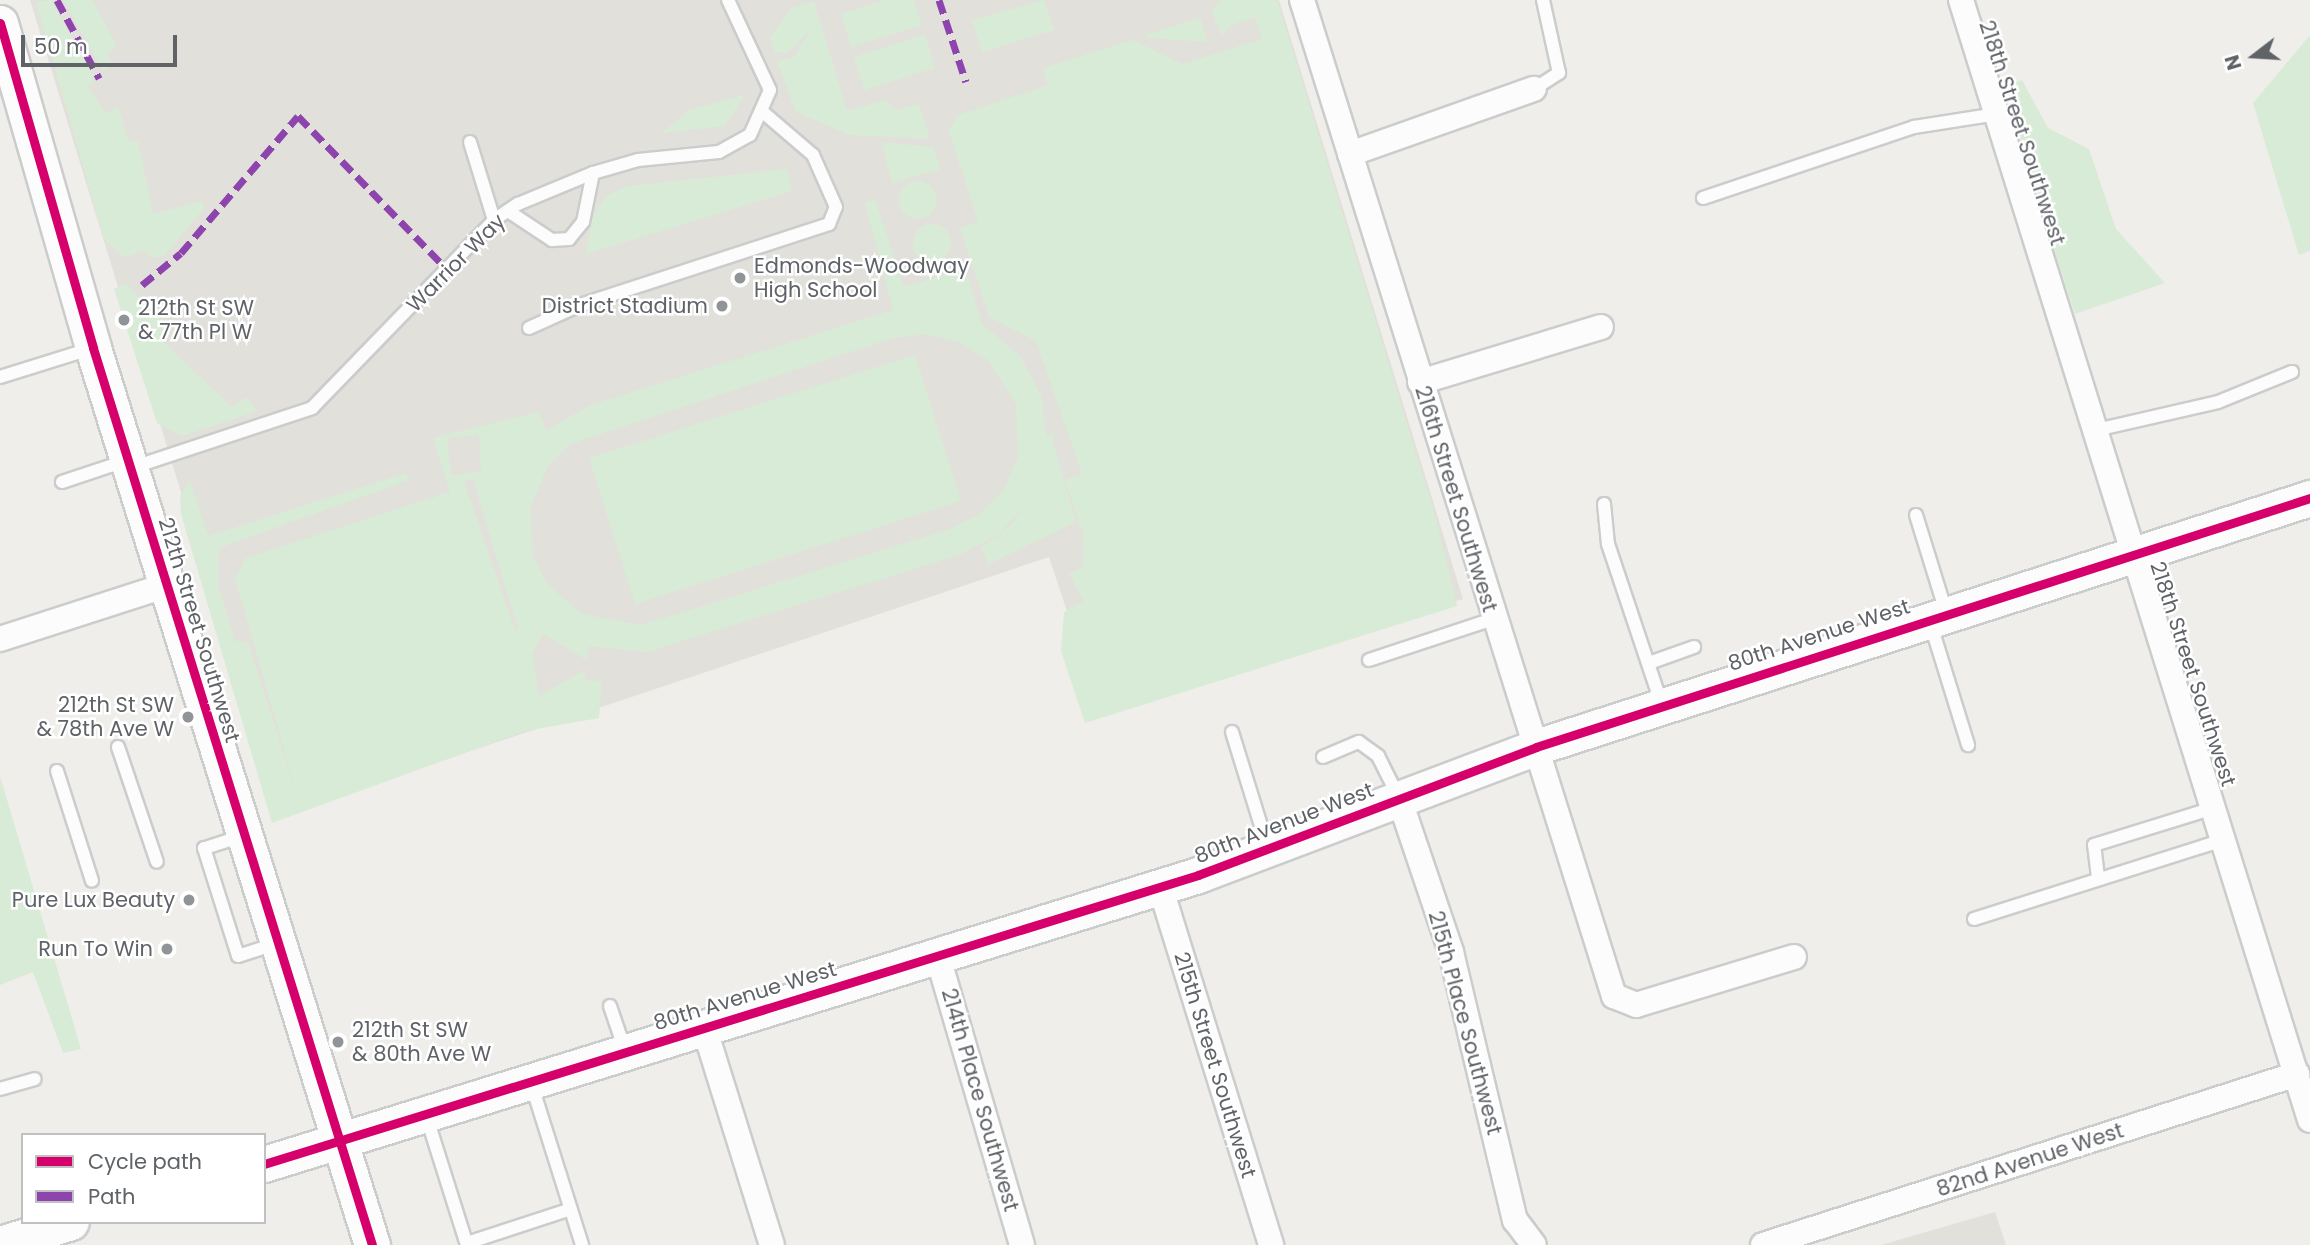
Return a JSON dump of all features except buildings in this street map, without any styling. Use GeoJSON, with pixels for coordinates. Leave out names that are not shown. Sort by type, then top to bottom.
{"type":"FeatureCollection","features":[{"type":"Feature","properties":{"kind":"street","name":"216th Street Southwest"},"geometry":{"type":"LineString","coordinates":[[1302,0],[1493,619],[1614,996],[1636,1004],[1794,957]]}},
{"type":"Feature","properties":{"kind":"street","name":"218th Street Southwest"},"geometry":{"type":"LineString","coordinates":[[1961,0],[2134,551],[2218,807],[2310,1119]]}},
{"type":"Feature","properties":{"kind":"street","name":"212th Street Southwest"},"geometry":{"type":"LineString","coordinates":[[0,23],[93,348],[372,1245]]}},
{"type":"Feature","properties":{"kind":"street"},"geometry":{"type":"LineString","coordinates":[[1350,154],[1534,89]]}},
{"type":"Feature","properties":{"kind":"street"},"geometry":{"type":"LineString","coordinates":[[1420,382],[1601,327]]}},
{"type":"Feature","properties":{"kind":"street","name":"80th Avenue West"},"geometry":{"type":"LineString","coordinates":[[266,1163],[425,1111],[1160,886],[1269,849],[1536,747],[2134,551],[2310,498]]}},
{"type":"Feature","properties":{"kind":"street"},"geometry":{"type":"LineString","coordinates":[[0,639],[167,585]]}},
{"type":"Feature","properties":{"kind":"street","name":"215th Place Southwest"},"geometry":{"type":"LineString","coordinates":[[1399,798],[1451,953],[1515,1220],[1534,1245]]}},
{"type":"Feature","properties":{"kind":"street","name":"215th Street Southwest"},"geometry":{"type":"LineString","coordinates":[[1160,886],[1271,1245]]}},
{"type":"Feature","properties":{"kind":"street","name":"214th Place Southwest"},"geometry":{"type":"LineString","coordinates":[[937,954],[1022,1245]]}},
{"type":"Feature","properties":{"kind":"street"},"geometry":{"type":"LineString","coordinates":[[705,1027],[772,1245]]}},
{"type":"Feature","properties":{"kind":"street","name":"82nd Avenue West"},"geometry":{"type":"LineString","coordinates":[[1763,1245],[2297,1074]]}},
{"type":"Feature","properties":{"kind":"street"},"geometry":{"type":"LineString","coordinates":[[0,1244],[65,1224]]}},
{"type":"Feature","properties":{"kind":"lane"},"geometry":{"type":"LineString","coordinates":[[1534,89],[1559,73],[1543,0]]}},
{"type":"Feature","properties":{"kind":"lane"},"geometry":{"type":"LineString","coordinates":[[529,328],[580,305],[829,224],[836,207],[813,155],[764,113],[770,90],[733,1]]}},
{"type":"Feature","properties":{"kind":"lane","name":"Warrior Way"},"geometry":{"type":"LineString","coordinates":[[62,482],[312,408],[494,220],[508,211],[593,173],[638,160],[719,152],[750,135],[764,113]]}},
{"type":"Feature","properties":{"kind":"lane"},"geometry":{"type":"LineString","coordinates":[[1703,198],[1914,127],[1997,114]]}},
{"type":"Feature","properties":{"kind":"lane"},"geometry":{"type":"LineString","coordinates":[[470,142],[494,220]]}},
{"type":"Feature","properties":{"kind":"lane"},"geometry":{"type":"LineString","coordinates":[[508,211],[543,236],[569,239],[583,222],[593,173]]}},
{"type":"Feature","properties":{"kind":"lane"},"geometry":{"type":"LineString","coordinates":[[0,377],[93,348]]}},
{"type":"Feature","properties":{"kind":"lane"},"geometry":{"type":"LineString","coordinates":[[2096,430],[2218,402],[2292,372]]}},
{"type":"Feature","properties":{"kind":"lane"},"geometry":{"type":"LineString","coordinates":[[1604,504],[1608,544],[1662,705]]}},
{"type":"Feature","properties":{"kind":"lane"},"geometry":{"type":"LineString","coordinates":[[1916,514],[1968,745]]}},
{"type":"Feature","properties":{"kind":"lane"},"geometry":{"type":"LineString","coordinates":[[1369,660],[1493,619]]}},
{"type":"Feature","properties":{"kind":"lane"},"geometry":{"type":"LineString","coordinates":[[1649,663],[1694,647]]}},
{"type":"Feature","properties":{"kind":"lane"},"geometry":{"type":"LineString","coordinates":[[1232,732],[1269,849]]}},
{"type":"Feature","properties":{"kind":"lane"},"geometry":{"type":"LineString","coordinates":[[1323,757],[1359,742],[1378,756],[1399,798]]}},
{"type":"Feature","properties":{"kind":"lane"},"geometry":{"type":"LineString","coordinates":[[118,747],[157,862]]}},
{"type":"Feature","properties":{"kind":"lane"},"geometry":{"type":"LineString","coordinates":[[57,772],[92,881]]}},
{"type":"Feature","properties":{"kind":"lane"},"geometry":{"type":"LineString","coordinates":[[2098,877],[2094,845],[2218,807]]}},
{"type":"Feature","properties":{"kind":"lane"},"geometry":{"type":"LineString","coordinates":[[246,835],[204,848],[238,956],[278,943]]}},
{"type":"Feature","properties":{"kind":"lane"},"geometry":{"type":"LineString","coordinates":[[1974,919],[2098,877],[2227,839]]}},
{"type":"Feature","properties":{"kind":"lane"},"geometry":{"type":"LineString","coordinates":[[610,1006],[625,1051]]}},
{"type":"Feature","properties":{"kind":"lane"},"geometry":{"type":"LineString","coordinates":[[0,1089],[35,1079]]}},
{"type":"Feature","properties":{"kind":"lane"},"geometry":{"type":"LineString","coordinates":[[529,1079],[582,1245]]}},
{"type":"Feature","properties":{"kind":"lane"},"geometry":{"type":"LineString","coordinates":[[425,1111],[467,1244],[571,1209]]}},
{"type":"Feature","properties":{"kind":"shaded area","name":"Edmonds-Woodway High School"},"geometry":{"type":"Polygon","coordinates":[[[30,0],[1279,0],[1463,599],[1101,714],[1049,557],[280,815],[30,0]]]}},
{"type":"Feature","properties":{"kind":"shaded area"},"geometry":{"type":"Polygon","coordinates":[[[1995,1212],[2006,1245],[1881,1245],[1995,1212]]]}},
{"type":"Feature","properties":{"kind":"green space"},"geometry":{"type":"Polygon","coordinates":[[[51,0],[96,80],[87,86],[106,114],[118,106],[129,142],[138,141],[153,214],[202,201],[204,208],[164,256],[154,258],[144,251],[124,257],[104,239],[36,2],[51,0]]]}},
{"type":"Feature","properties":{"kind":"green space"},"geometry":{"type":"Polygon","coordinates":[[[63,0],[92,0],[117,46],[106,54],[113,65],[103,71],[63,0]]]}},
{"type":"Feature","properties":{"kind":"green space"},"geometry":{"type":"Polygon","coordinates":[[[885,0],[914,0],[922,25],[851,47],[841,14],[885,0]]]}},
{"type":"Feature","properties":{"kind":"green space"},"geometry":{"type":"Polygon","coordinates":[[[1044,0],[1054,30],[982,52],[972,20],[1044,0]]]}},
{"type":"Feature","properties":{"kind":"green space"},"geometry":{"type":"Polygon","coordinates":[[[1221,0],[1277,0],[1437,522],[1457,606],[1085,723],[1061,651],[1064,612],[1084,601],[1069,574],[1083,567],[1083,535],[1065,480],[1082,474],[1036,341],[989,317],[960,228],[978,222],[949,131],[958,115],[1048,85],[1043,68],[1133,40],[1182,64],[1262,39],[1255,17],[1231,25],[1221,36],[1212,10],[1221,0]]]}},
{"type":"Feature","properties":{"kind":"green space"},"geometry":{"type":"Polygon","coordinates":[[[814,1],[847,111],[884,100],[896,110],[919,104],[930,139],[850,135],[796,112],[777,61],[794,57],[812,28],[788,53],[775,52],[770,38],[791,8],[814,1]]]}},
{"type":"Feature","properties":{"kind":"green space"},"geometry":{"type":"Polygon","coordinates":[[[1200,18],[1208,42],[1147,38],[1146,35],[1200,18]]]}},
{"type":"Feature","properties":{"kind":"green space"},"geometry":{"type":"Polygon","coordinates":[[[925,35],[935,68],[864,90],[854,57],[925,35]]]}},
{"type":"Feature","properties":{"kind":"green space"},"geometry":{"type":"Polygon","coordinates":[[[2310,35],[2310,251],[2299,255],[2253,103],[2310,35]]]}},
{"type":"Feature","properties":{"kind":"green space"},"geometry":{"type":"Polygon","coordinates":[[[2022,80],[2048,128],[2089,149],[2116,229],[2165,283],[2075,314],[2001,86],[2022,80]]]}},
{"type":"Feature","properties":{"kind":"green space"},"geometry":{"type":"Polygon","coordinates":[[[744,95],[725,126],[662,133],[689,110],[744,95]]]}},
{"type":"Feature","properties":{"kind":"green space"},"geometry":{"type":"Polygon","coordinates":[[[882,142],[933,147],[940,169],[892,183],[882,142]]]}},
{"type":"Feature","properties":{"kind":"green space"},"geometry":{"type":"Polygon","coordinates":[[[787,169],[792,191],[586,254],[592,217],[606,196],[628,186],[787,169]]]}},
{"type":"Feature","properties":{"kind":"green space"},"geometry":{"type":"Polygon","coordinates":[[[918,181],[931,187],[937,200],[931,213],[918,219],[905,213],[899,200],[905,187],[918,181]]]}},
{"type":"Feature","properties":{"kind":"green space"},"geometry":{"type":"Polygon","coordinates":[[[875,199],[904,287],[965,268],[982,324],[1021,357],[1041,396],[1047,438],[1056,429],[1052,439],[1076,522],[988,564],[981,548],[1000,534],[1014,521],[1027,503],[998,535],[959,555],[646,652],[589,646],[587,660],[543,634],[532,653],[539,696],[583,671],[586,680],[602,681],[599,718],[525,731],[272,823],[181,514],[180,496],[190,480],[208,536],[406,473],[409,480],[219,548],[218,584],[235,641],[248,642],[298,798],[235,578],[246,558],[450,492],[433,438],[539,412],[546,430],[591,405],[893,310],[865,203],[875,199]],[[925,334],[890,339],[570,444],[548,466],[530,508],[533,556],[547,584],[582,614],[642,625],[950,529],[981,513],[1005,488],[1018,456],[1016,404],[988,360],[958,342],[925,334]],[[479,435],[447,438],[451,475],[481,472],[479,435]],[[473,479],[464,482],[515,630],[518,629],[473,479]]]}},
{"type":"Feature","properties":{"kind":"green space"},"geometry":{"type":"Polygon","coordinates":[[[932,224],[946,229],[951,243],[946,257],[932,262],[918,257],[913,243],[918,229],[932,224]]]}},
{"type":"Feature","properties":{"kind":"green space"},"geometry":{"type":"Polygon","coordinates":[[[126,284],[168,326],[160,339],[232,407],[246,397],[257,411],[182,436],[157,423],[114,289],[126,284]]]}},
{"type":"Feature","properties":{"kind":"green space"},"geometry":{"type":"Polygon","coordinates":[[[915,355],[961,501],[635,604],[589,458],[915,355]]]}},
{"type":"Feature","properties":{"kind":"green space"},"geometry":{"type":"Polygon","coordinates":[[[0,776],[81,1049],[63,1053],[33,972],[0,985],[0,776]]]}},
{"type":"Feature","properties":{"kind":"marked path"},"geometry":{"type":"LineString","coordinates":[[57,0],[99,78]]}},
{"type":"Feature","properties":{"kind":"marked path"},"geometry":{"type":"LineString","coordinates":[[939,0],[966,82]]}},
{"type":"Feature","properties":{"kind":"marked path"},"geometry":{"type":"LineString","coordinates":[[142,285],[181,253],[298,116],[447,269]]}},
{"type":"Feature","properties":{"kind":"cycle path"},"geometry":{"type":"LineString","coordinates":[[0,23],[93,348],[372,1245]]}},
{"type":"Feature","properties":{"kind":"cycle path"},"geometry":{"type":"LineString","coordinates":[[266,1163],[1198,875],[1536,747],[2310,498]]}},
{"type":"Feature","properties":{"kind":"place","name":"Edmonds-Woodway High School"},"geometry":{"type":"Point","coordinates":[740,278]}},
{"type":"Feature","properties":{"kind":"place","name":"District Stadium"},"geometry":{"type":"Point","coordinates":[722,306]}},
{"type":"Feature","properties":{"kind":"place","name":"212th St SW & 77th Pl W"},"geometry":{"type":"Point","coordinates":[124,320]}},
{"type":"Feature","properties":{"kind":"place","name":"212th St SW & 78th Ave W"},"geometry":{"type":"Point","coordinates":[188,717]}},
{"type":"Feature","properties":{"kind":"place","name":"Pure Lux Beauty"},"geometry":{"type":"Point","coordinates":[189,900]}},
{"type":"Feature","properties":{"kind":"place","name":"Run To Win"},"geometry":{"type":"Point","coordinates":[167,949]}},
{"type":"Feature","properties":{"kind":"place","name":"212th St SW & 80th Ave W"},"geometry":{"type":"Point","coordinates":[338,1042]}}]}
